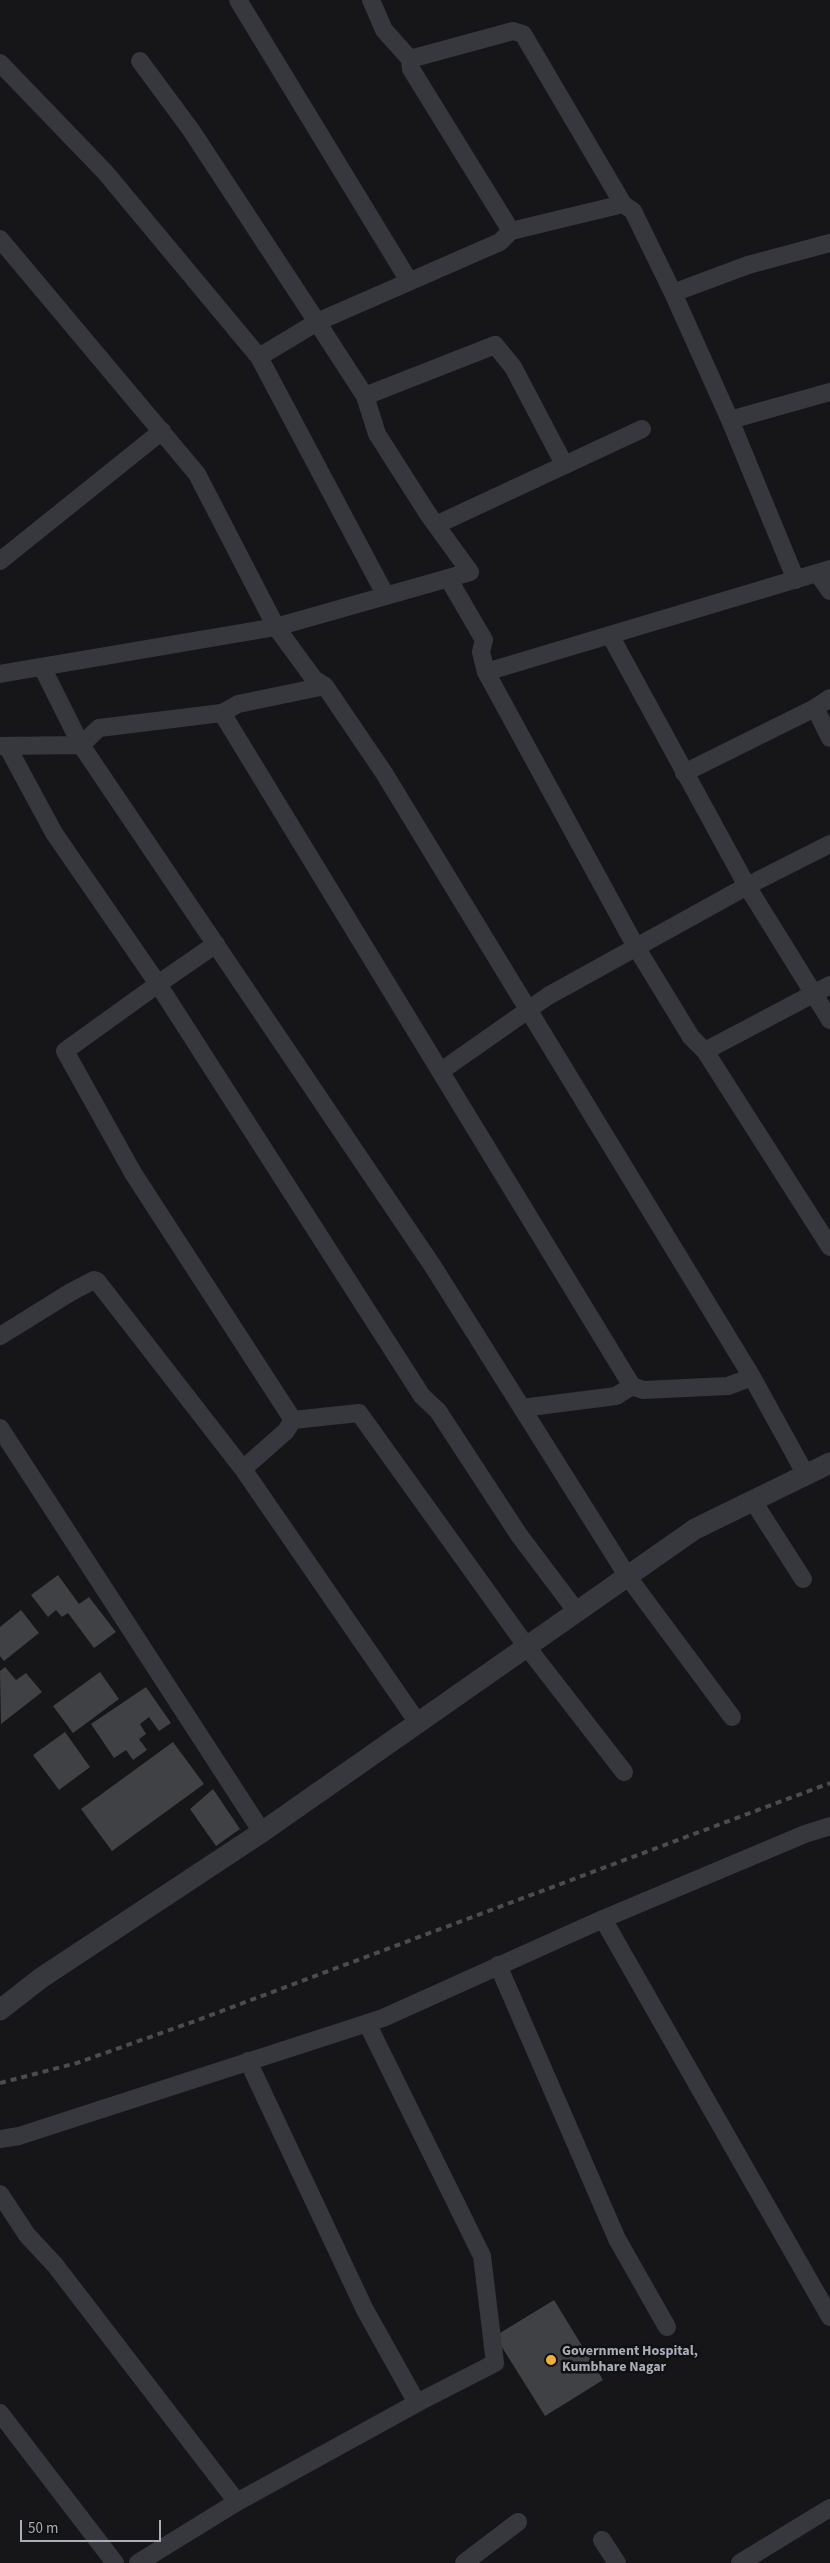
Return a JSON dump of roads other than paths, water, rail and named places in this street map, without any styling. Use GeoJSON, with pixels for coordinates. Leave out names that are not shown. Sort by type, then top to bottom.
{"type":"FeatureCollection","features":[{"type":"Feature","properties":{"kind":"street"},"geometry":{"type":"LineString","coordinates":[[238,0],[410,281]]}},
{"type":"Feature","properties":{"kind":"street"},"geometry":{"type":"LineString","coordinates":[[371,0],[384,30],[410,59],[411,69],[511,231]]}},
{"type":"Feature","properties":{"kind":"street"},"geometry":{"type":"LineString","coordinates":[[410,59],[513,31],[524,34],[623,204],[633,211],[673,293],[730,420],[796,580]]}},
{"type":"Feature","properties":{"kind":"street"},"geometry":{"type":"LineString","coordinates":[[0,674],[276,627],[470,572],[377,434],[364,396],[317,322],[191,130],[140,61]]}},
{"type":"Feature","properties":{"kind":"street"},"geometry":{"type":"LineString","coordinates":[[0,63],[105,172],[259,357],[386,596]]}},
{"type":"Feature","properties":{"kind":"street"},"geometry":{"type":"LineString","coordinates":[[259,357],[317,322],[500,242],[511,231],[623,204]]}},
{"type":"Feature","properties":{"kind":"street"},"geometry":{"type":"LineString","coordinates":[[0,239],[197,474],[276,627],[314,679],[325,686],[384,773],[752,1377],[806,1474]]}},
{"type":"Feature","properties":{"kind":"street"},"geometry":{"type":"LineString","coordinates":[[673,293],[748,265],[830,243]]}},
{"type":"Feature","properties":{"kind":"street"},"geometry":{"type":"LineString","coordinates":[[364,396],[495,345],[513,367],[564,464]]}},
{"type":"Feature","properties":{"kind":"street"},"geometry":{"type":"LineString","coordinates":[[730,420],[830,392]]}},
{"type":"Feature","properties":{"kind":"street"},"geometry":{"type":"LineString","coordinates":[[436,524],[642,429]]}},
{"type":"Feature","properties":{"kind":"street"},"geometry":{"type":"LineString","coordinates":[[0,561],[162,431]]}},
{"type":"Feature","properties":{"kind":"street"},"geometry":{"type":"LineString","coordinates":[[486,672],[824,571],[830,591]]}},
{"type":"Feature","properties":{"kind":"street"},"geometry":{"type":"LineString","coordinates":[[448,578],[484,640],[482,652],[486,672],[636,947],[691,1037],[705,1051],[830,1247]]}},
{"type":"Feature","properties":{"kind":"street"},"geometry":{"type":"LineString","coordinates":[[610,635],[684,774],[747,886],[812,994],[830,1020]]}},
{"type":"Feature","properties":{"kind":"street"},"geometry":{"type":"LineString","coordinates":[[42,667],[81,745],[434,1268],[628,1577],[732,1717]]}},
{"type":"Feature","properties":{"kind":"street"},"geometry":{"type":"LineString","coordinates":[[325,686],[238,704],[222,713],[99,728],[81,745],[4,746],[54,833],[158,984],[422,1396],[438,1411],[519,1535],[577,1612]]}},
{"type":"Feature","properties":{"kind":"street"},"geometry":{"type":"LineString","coordinates":[[684,774],[815,708],[830,698]]}},
{"type":"Feature","properties":{"kind":"street"},"geometry":{"type":"LineString","coordinates":[[815,708],[830,738]]}},
{"type":"Feature","properties":{"kind":"street"},"geometry":{"type":"LineString","coordinates":[[222,713],[632,1386],[643,1390],[728,1386],[752,1377]]}},
{"type":"Feature","properties":{"kind":"street"},"geometry":{"type":"LineString","coordinates":[[441,1071],[529,1012],[548,996],[747,886],[830,844]]}},
{"type":"Feature","properties":{"kind":"street"},"geometry":{"type":"LineString","coordinates":[[216,944],[65,1052],[133,1173],[293,1420]]}},
{"type":"Feature","properties":{"kind":"street"},"geometry":{"type":"LineString","coordinates":[[705,1051],[830,985]]}},
{"type":"Feature","properties":{"kind":"street"},"geometry":{"type":"LineString","coordinates":[[0,1336],[71,1292],[94,1280],[97,1281],[243,1469],[418,1723]]}},
{"type":"Feature","properties":{"kind":"street"},"geometry":{"type":"LineString","coordinates":[[522,1408],[616,1396],[632,1386]]}},
{"type":"Feature","properties":{"kind":"street"},"geometry":{"type":"LineString","coordinates":[[293,1420],[360,1413],[527,1647],[624,1772]]}},
{"type":"Feature","properties":{"kind":"street"},"geometry":{"type":"LineString","coordinates":[[243,1469],[286,1432],[293,1420]]}},
{"type":"Feature","properties":{"kind":"street"},"geometry":{"type":"LineString","coordinates":[[0,1428],[262,1832]]}},
{"type":"Feature","properties":{"kind":"street"},"geometry":{"type":"LineString","coordinates":[[0,2010],[42,1978],[262,1832],[695,1529],[830,1463]]}},
{"type":"Feature","properties":{"kind":"street"},"geometry":{"type":"LineString","coordinates":[[753,1501],[802,1579]]}},
{"type":"Feature","properties":{"kind":"street"},"geometry":{"type":"LineString","coordinates":[[0,2139],[19,2136],[367,2023],[805,1834],[830,1826]]}},
{"type":"Feature","properties":{"kind":"street"},"geometry":{"type":"LineString","coordinates":[[603,1920],[830,2316]]}},
{"type":"Feature","properties":{"kind":"street"},"geometry":{"type":"LineString","coordinates":[[498,1965],[616,2239],[667,2327]]}},
{"type":"Feature","properties":{"kind":"street"},"geometry":{"type":"LineString","coordinates":[[138,2563],[237,2502],[417,2403],[495,2364],[482,2256],[367,2023]]}},
{"type":"Feature","properties":{"kind":"street"},"geometry":{"type":"LineString","coordinates":[[248,2061],[365,2310],[417,2403]]}},
{"type":"Feature","properties":{"kind":"street"},"geometry":{"type":"LineString","coordinates":[[0,2194],[27,2235],[55,2265],[237,2502]]}},
{"type":"Feature","properties":{"kind":"street"},"geometry":{"type":"LineString","coordinates":[[0,2414],[115,2563]]}},
{"type":"Feature","properties":{"kind":"street"},"geometry":{"type":"LineString","coordinates":[[748,2561],[830,2508]]}},
{"type":"Feature","properties":{"kind":"street"},"geometry":{"type":"LineString","coordinates":[[464,2563],[518,2522]]}},
{"type":"Feature","properties":{"kind":"street"},"geometry":{"type":"LineString","coordinates":[[602,2540],[617,2563]]}},
{"type":"Feature","properties":{"kind":"railway"},"geometry":{"type":"LineString","coordinates":[[0,2083],[77,2063],[195,2021],[830,1783]]}},
{"type":"Feature","properties":{"kind":"place","name":"Government Hospital, Kumbhare Nagar"},"geometry":{"type":"Point","coordinates":[551,2360]}}]}
